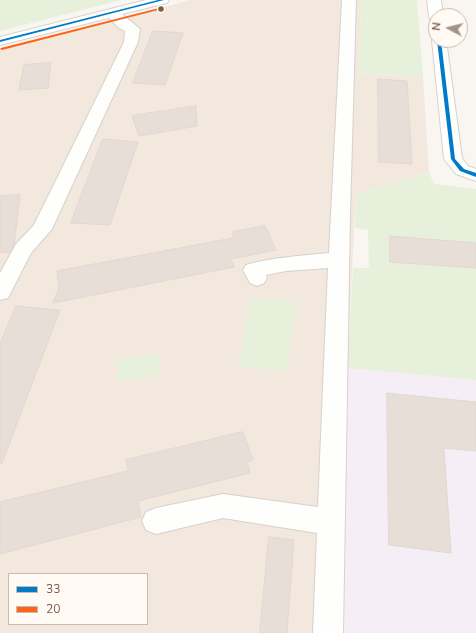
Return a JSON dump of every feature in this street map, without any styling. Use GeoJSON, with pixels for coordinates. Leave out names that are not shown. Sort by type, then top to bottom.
{"type":"FeatureCollection","features":[{"type":"Feature","properties":{"kind":"street"},"geometry":{"type":"LineString","coordinates":[[0,41],[162,0]]}},
{"type":"Feature","properties":{"kind":"street"},"geometry":{"type":"LineString","coordinates":[[328,633],[338,260],[349,0]]}},
{"type":"Feature","properties":{"kind":"street"},"geometry":{"type":"LineString","coordinates":[[0,292],[23,249],[42,229],[131,42],[133,29],[124,25],[112,13]]}},
{"type":"Feature","properties":{"kind":"street"},"geometry":{"type":"LineString","coordinates":[[440,48],[453,159],[462,170],[476,175]]}},
{"type":"Feature","properties":{"kind":"street"},"geometry":{"type":"LineString","coordinates":[[257,278],[253,270],[286,264],[338,260]]}},
{"type":"Feature","properties":{"kind":"street"},"geometry":{"type":"LineString","coordinates":[[156,521],[223,506],[332,522]]}},
{"type":"Feature","properties":{"kind":"shaded area"},"geometry":{"type":"Polygon","coordinates":[[[191,0],[361,0],[359,73],[423,77],[429,172],[356,194],[347,368],[340,633],[0,633],[0,50],[191,0]]]}},
{"type":"Feature","properties":{"kind":"shaded area"},"geometry":{"type":"Polygon","coordinates":[[[347,368],[476,380],[476,633],[340,633],[347,368]]]}},
{"type":"Feature","properties":{"kind":"green space"},"geometry":{"type":"Polygon","coordinates":[[[0,0],[121,0],[0,31],[0,0]]]}},
{"type":"Feature","properties":{"kind":"green space"},"geometry":{"type":"Polygon","coordinates":[[[361,0],[417,0],[423,77],[359,73],[361,0]]]}},
{"type":"Feature","properties":{"kind":"green space"},"geometry":{"type":"Polygon","coordinates":[[[429,172],[434,184],[476,189],[476,380],[347,368],[353,268],[369,268],[368,230],[355,228],[356,194],[429,172]]]}},
{"type":"Feature","properties":{"kind":"green space"},"geometry":{"type":"Polygon","coordinates":[[[252,297],[297,302],[287,372],[238,366],[252,297]]]}},
{"type":"Feature","properties":{"kind":"green space"},"geometry":{"type":"Polygon","coordinates":[[[159,354],[161,375],[118,381],[116,360],[159,354]]]}},
{"type":"Feature","properties":{"kind":"building"},"geometry":{"type":"Polygon","coordinates":[[[153,31],[183,33],[165,85],[133,83],[153,31]]]}},
{"type":"Feature","properties":{"kind":"building"},"geometry":{"type":"Polygon","coordinates":[[[51,63],[48,88],[19,90],[24,65],[51,63]]]}},
{"type":"Feature","properties":{"kind":"building"},"geometry":{"type":"Polygon","coordinates":[[[378,79],[407,81],[412,164],[379,162],[378,79]]]}},
{"type":"Feature","properties":{"kind":"building"},"geometry":{"type":"Polygon","coordinates":[[[196,106],[197,126],[139,136],[132,116],[196,106]]]}},
{"type":"Feature","properties":{"kind":"building"},"geometry":{"type":"Polygon","coordinates":[[[103,139],[138,142],[110,225],[71,223],[103,139]]]}},
{"type":"Feature","properties":{"kind":"building"},"geometry":{"type":"Polygon","coordinates":[[[20,195],[14,245],[10,253],[0,252],[0,196],[20,195]]]}},
{"type":"Feature","properties":{"kind":"building"},"geometry":{"type":"Polygon","coordinates":[[[265,226],[276,250],[231,259],[234,267],[53,303],[59,288],[57,271],[233,238],[233,232],[265,226]]]}},
{"type":"Feature","properties":{"kind":"building"},"geometry":{"type":"Polygon","coordinates":[[[390,236],[476,243],[476,268],[390,262],[390,236]]]}},
{"type":"Feature","properties":{"kind":"building"},"geometry":{"type":"Polygon","coordinates":[[[16,306],[60,310],[2,463],[0,463],[0,344],[16,306]]]}},
{"type":"Feature","properties":{"kind":"building"},"geometry":{"type":"Polygon","coordinates":[[[387,393],[476,402],[476,451],[444,448],[451,553],[389,545],[387,393]]]}},
{"type":"Feature","properties":{"kind":"building"},"geometry":{"type":"Polygon","coordinates":[[[243,432],[253,460],[247,462],[250,473],[138,501],[141,517],[0,554],[0,502],[128,471],[126,460],[243,432]]]}},
{"type":"Feature","properties":{"kind":"building"},"geometry":{"type":"Polygon","coordinates":[[[269,537],[294,540],[287,633],[260,633],[269,537]]]}},
{"type":"Feature","properties":{"kind":"transit line","name":"33"},"geometry":{"type":"LineString","coordinates":[[0,41],[162,0]]}},
{"type":"Feature","properties":{"kind":"transit line","name":"20"},"geometry":{"type":"LineString","coordinates":[[2,49],[164,8]]}},
{"type":"Feature","properties":{"kind":"transit line","name":"33"},"geometry":{"type":"LineString","coordinates":[[440,48],[453,159],[462,170],[476,175]]}}]}
